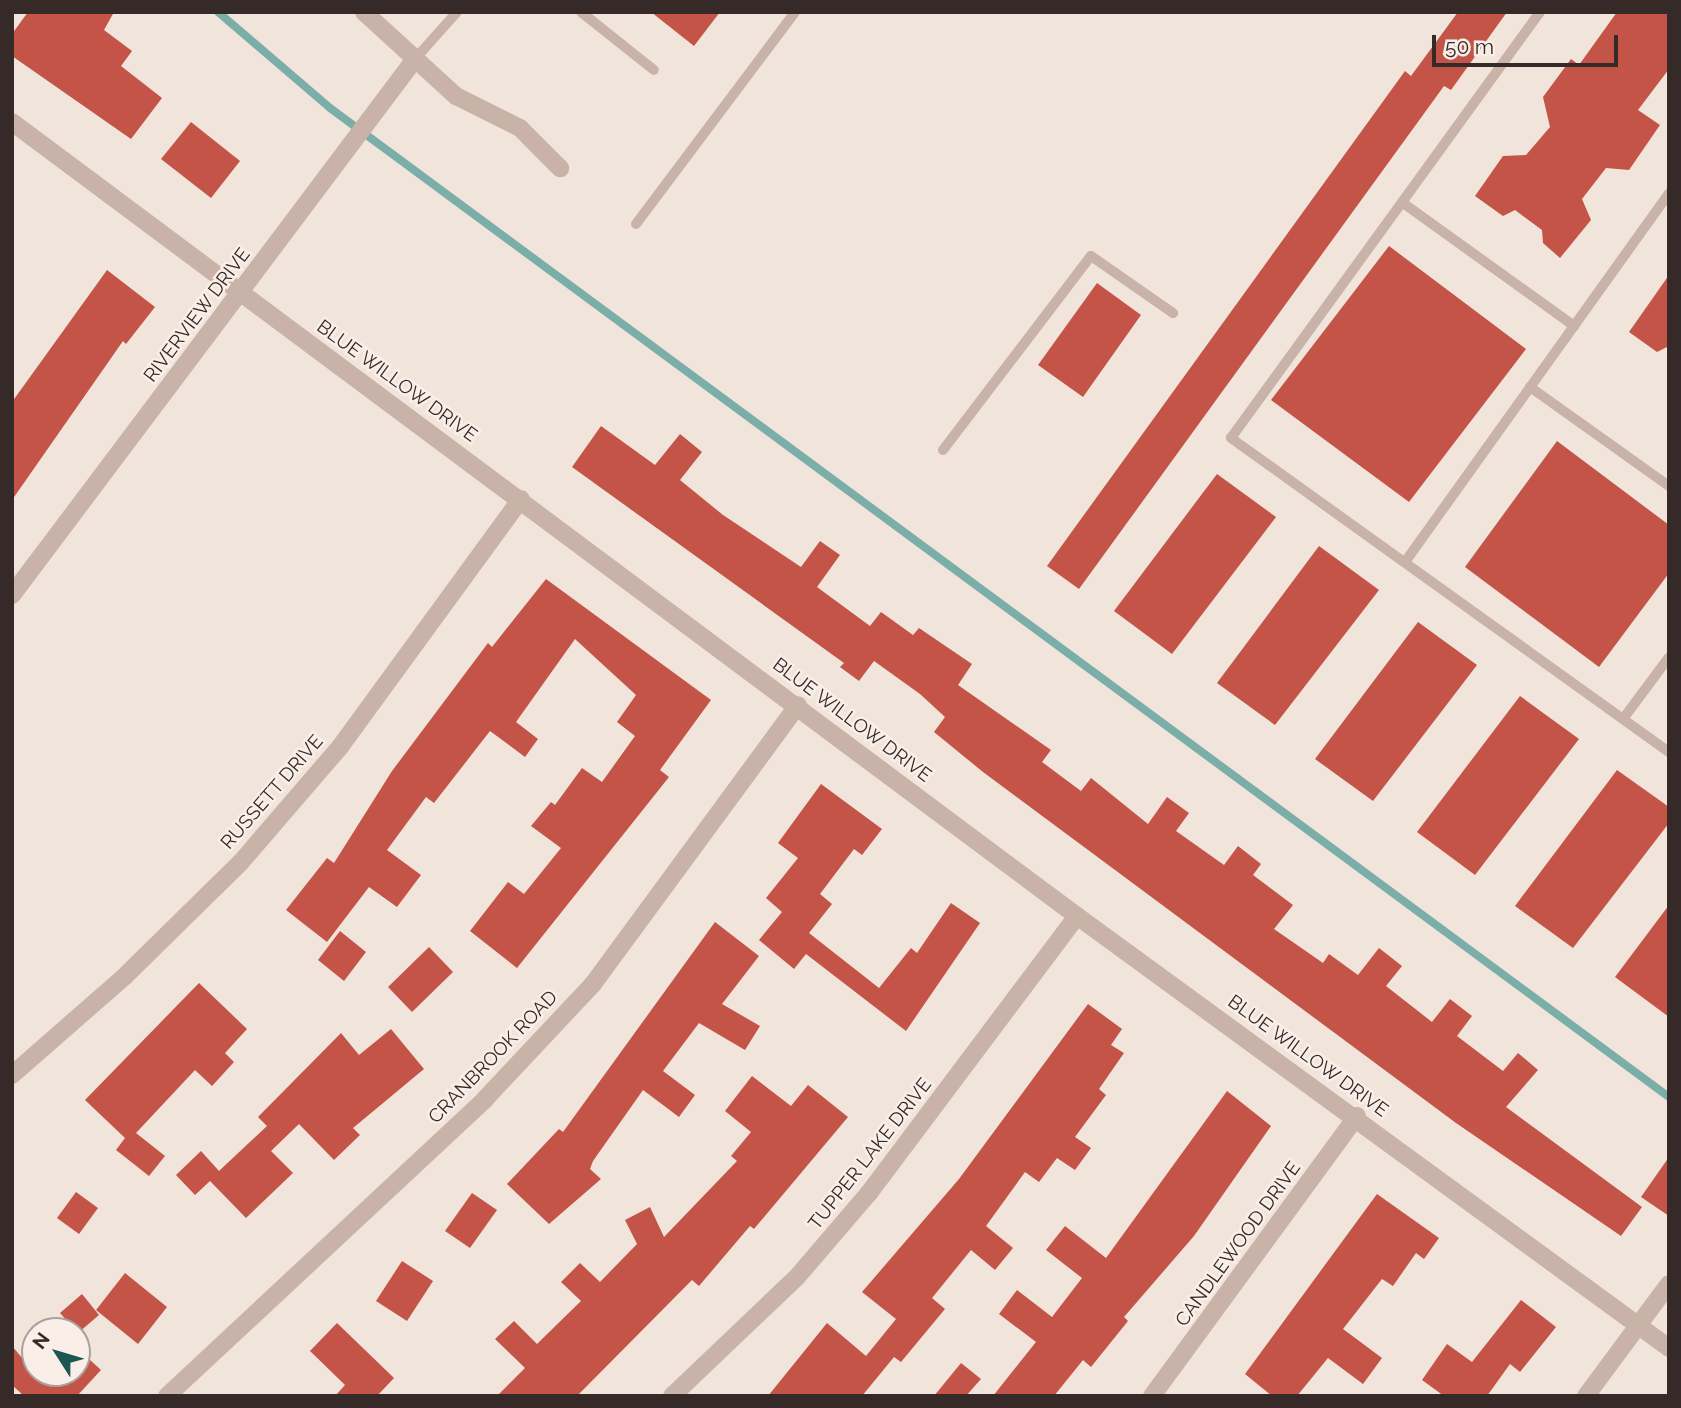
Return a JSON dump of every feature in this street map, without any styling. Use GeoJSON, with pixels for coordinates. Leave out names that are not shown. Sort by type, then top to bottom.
{"type":"FeatureCollection","features":[{"type":"Feature","properties":{"kind":"street"},"geometry":{"type":"LineString","coordinates":[[364,12],[456,96],[520,128],[560,168]]}},
{"type":"Feature","properties":{"kind":"street","name":"RIVERVIEW DRIVE"},"geometry":{"type":"LineString","coordinates":[[12,595],[415,59]]}},
{"type":"Feature","properties":{"kind":"street","name":"BLUE WILLOW DRIVE"},"geometry":{"type":"LineString","coordinates":[[12,122],[798,705],[1077,916],[1357,1116],[1669,1348]]}},
{"type":"Feature","properties":{"kind":"street","name":"RUSSETT DRIVE"},"geometry":{"type":"LineString","coordinates":[[12,1075],[125,976],[241,862],[340,747],[521,499]]}},
{"type":"Feature","properties":{"kind":"street","name":"CRANBROOK ROAD"},"geometry":{"type":"LineString","coordinates":[[167,1396],[485,1099],[593,984],[798,705]]}},
{"type":"Feature","properties":{"kind":"street","name":"TUPPER LAKE DRIVE"},"geometry":{"type":"LineString","coordinates":[[672,1396],[797,1278],[869,1193],[1077,916]]}},
{"type":"Feature","properties":{"kind":"street","name":"CANDLEWOOD DRIVE"},"geometry":{"type":"LineString","coordinates":[[1152,1396],[1357,1116]]}},
{"type":"Feature","properties":{"kind":"street"},"geometry":{"type":"LineString","coordinates":[[1586,1396],[1669,1284]]}},
{"type":"Feature","properties":{"kind":"lane"},"geometry":{"type":"LineString","coordinates":[[415,59],[457,12]]}},
{"type":"Feature","properties":{"kind":"lane"},"geometry":{"type":"LineString","coordinates":[[581,12],[654,69]]}},
{"type":"Feature","properties":{"kind":"lane"},"geometry":{"type":"LineString","coordinates":[[636,224],[795,12]]}},
{"type":"Feature","properties":{"kind":"lane"},"geometry":{"type":"LineString","coordinates":[[1540,12],[1231,438],[1669,752]]}},
{"type":"Feature","properties":{"kind":"lane"},"geometry":{"type":"LineString","coordinates":[[1405,562],[1669,193]]}},
{"type":"Feature","properties":{"kind":"lane"},"geometry":{"type":"LineString","coordinates":[[1403,203],[1574,326]]}},
{"type":"Feature","properties":{"kind":"lane"},"geometry":{"type":"LineString","coordinates":[[943,450],[1091,256],[1173,313]]}},
{"type":"Feature","properties":{"kind":"lane"},"geometry":{"type":"LineString","coordinates":[[1530,387],[1669,486]]}},
{"type":"Feature","properties":{"kind":"lane"},"geometry":{"type":"LineString","coordinates":[[1623,719],[1669,657]]}},
{"type":"Feature","properties":{"kind":"building"},"geometry":{"type":"Polygon","coordinates":[[[28,12],[114,12],[104,30],[132,51],[121,66],[162,98],[131,139],[12,56],[12,34],[28,12]]]}},
{"type":"Feature","properties":{"kind":"building"},"geometry":{"type":"Polygon","coordinates":[[[651,12],[720,12],[694,46],[651,12]]]}},
{"type":"Feature","properties":{"kind":"building"},"geometry":{"type":"Polygon","coordinates":[[[1458,12],[1507,12],[1451,90],[1444,86],[1079,589],[1047,566],[1405,71],[1411,76],[1458,12]]]}},
{"type":"Feature","properties":{"kind":"building"},"geometry":{"type":"Polygon","coordinates":[[[1617,12],[1669,12],[1669,69],[1638,110],[1660,125],[1629,170],[1606,168],[1582,199],[1591,220],[1560,258],[1543,243],[1542,230],[1515,210],[1503,216],[1475,196],[1503,156],[1526,155],[1550,127],[1543,97],[1571,59],[1579,65],[1617,12]]]}},
{"type":"Feature","properties":{"kind":"building"},"geometry":{"type":"Polygon","coordinates":[[[191,122],[240,161],[211,198],[161,159],[191,122]]]}},
{"type":"Feature","properties":{"kind":"building"},"geometry":{"type":"Polygon","coordinates":[[[1389,246],[1526,349],[1409,502],[1271,400],[1389,246]]]}},
{"type":"Feature","properties":{"kind":"building"},"geometry":{"type":"Polygon","coordinates":[[[107,270],[155,307],[126,344],[123,341],[12,500],[12,402],[107,270]]]}},
{"type":"Feature","properties":{"kind":"building"},"geometry":{"type":"Polygon","coordinates":[[[1669,275],[1669,346],[1657,352],[1629,332],[1669,275]]]}},
{"type":"Feature","properties":{"kind":"building"},"geometry":{"type":"Polygon","coordinates":[[[1097,283],[1141,315],[1083,397],[1038,365],[1097,283]]]}},
{"type":"Feature","properties":{"kind":"building"},"geometry":{"type":"Polygon","coordinates":[[[601,426],[655,465],[680,434],[702,452],[680,480],[723,515],[801,567],[820,541],[840,555],[817,587],[870,626],[881,612],[913,635],[919,628],[972,664],[958,685],[1051,750],[1042,762],[1081,791],[1091,778],[1148,824],[1167,797],[1189,813],[1176,831],[1224,865],[1238,846],[1261,864],[1253,875],[1293,905],[1274,929],[1323,963],[1329,954],[1358,975],[1379,948],[1402,966],[1386,986],[1432,1022],[1450,999],[1472,1016],[1457,1036],[1503,1071],[1518,1053],[1538,1070],[1506,1107],[1642,1207],[1621,1236],[1456,1123],[983,772],[934,732],[945,717],[920,694],[874,661],[859,681],[840,667],[844,663],[572,467],[601,426]]]}},
{"type":"Feature","properties":{"kind":"building"},"geometry":{"type":"Polygon","coordinates":[[[1557,441],[1669,525],[1669,573],[1599,667],[1465,567],[1557,441]]]}},
{"type":"Feature","properties":{"kind":"building"},"geometry":{"type":"Polygon","coordinates":[[[1217,474],[1276,517],[1172,654],[1114,611],[1217,474]]]}},
{"type":"Feature","properties":{"kind":"building"},"geometry":{"type":"Polygon","coordinates":[[[1319,546],[1379,590],[1275,725],[1217,683],[1319,546]]]}},
{"type":"Feature","properties":{"kind":"building"},"geometry":{"type":"Polygon","coordinates":[[[546,579],[711,700],[660,770],[669,777],[517,968],[470,931],[508,882],[524,894],[561,848],[531,826],[551,802],[555,805],[582,768],[602,782],[635,736],[617,722],[636,695],[575,639],[516,722],[538,739],[525,757],[490,731],[434,803],[426,797],[387,850],[421,875],[397,907],[369,887],[327,942],[286,910],[327,858],[334,863],[392,771],[488,643],[492,647],[546,579]]]}},
{"type":"Feature","properties":{"kind":"building"},"geometry":{"type":"Polygon","coordinates":[[[1418,622],[1477,665],[1373,801],[1315,759],[1418,622]]]}},
{"type":"Feature","properties":{"kind":"building"},"geometry":{"type":"Polygon","coordinates":[[[1520,696],[1579,739],[1475,875],[1417,832],[1520,696]]]}},
{"type":"Feature","properties":{"kind":"building"},"geometry":{"type":"Polygon","coordinates":[[[1617,770],[1669,807],[1669,823],[1573,948],[1515,906],[1617,770]]]}},
{"type":"Feature","properties":{"kind":"building"},"geometry":{"type":"Polygon","coordinates":[[[821,784],[882,829],[862,855],[854,849],[820,894],[832,904],[809,933],[879,988],[911,948],[917,953],[951,903],[980,923],[906,1031],[806,954],[794,969],[759,940],[782,912],[766,898],[798,858],[778,843],[821,784]]]}},
{"type":"Feature","properties":{"kind":"building"},"geometry":{"type":"Polygon","coordinates":[[[1669,905],[1669,1017],[1615,977],[1669,905]]]}},
{"type":"Feature","properties":{"kind":"building"},"geometry":{"type":"Polygon","coordinates":[[[715,922],[759,956],[722,1004],[760,1026],[745,1050],[699,1023],[663,1071],[695,1095],[679,1117],[643,1090],[593,1161],[590,1169],[601,1179],[549,1224],[507,1184],[559,1129],[563,1132],[715,922]]]}},
{"type":"Feature","properties":{"kind":"building"},"geometry":{"type":"Polygon","coordinates":[[[340,931],[366,952],[344,981],[318,960],[340,931]]]}},
{"type":"Feature","properties":{"kind":"building"},"geometry":{"type":"Polygon","coordinates":[[[429,947],[453,972],[412,1012],[388,987],[429,947]]]}},
{"type":"Feature","properties":{"kind":"building"},"geometry":{"type":"Polygon","coordinates":[[[199,983],[247,1029],[225,1053],[234,1062],[212,1086],[195,1070],[136,1133],[165,1156],[149,1176],[116,1150],[125,1138],[85,1100],[199,983]]]}},
{"type":"Feature","properties":{"kind":"building"},"geometry":{"type":"Polygon","coordinates":[[[1088,1004],[1122,1029],[1111,1045],[1124,1053],[1099,1089],[1106,1095],[1075,1137],[1091,1148],[1075,1170],[1057,1158],[1039,1182],[1025,1172],[986,1226],[1013,1248],[995,1270],[971,1250],[932,1298],[945,1309],[901,1362],[894,1357],[862,1396],[768,1396],[827,1323],[866,1356],[896,1319],[862,1292],[959,1179],[1088,1004]]]}},
{"type":"Feature","properties":{"kind":"building"},"geometry":{"type":"Polygon","coordinates":[[[391,1029],[424,1069],[353,1128],[360,1135],[334,1160],[299,1124],[271,1151],[293,1173],[246,1218],[210,1181],[195,1195],[176,1175],[201,1151],[219,1171],[267,1126],[258,1117],[341,1033],[359,1055],[391,1029]]]}},
{"type":"Feature","properties":{"kind":"building"},"geometry":{"type":"Polygon","coordinates":[[[752,1076],[791,1106],[808,1085],[848,1117],[754,1229],[750,1226],[699,1286],[692,1280],[577,1396],[497,1396],[525,1368],[495,1339],[514,1321],[537,1344],[581,1301],[561,1282],[580,1263],[600,1282],[637,1244],[625,1220],[650,1207],[664,1237],[737,1161],[731,1156],[751,1132],[725,1111],[752,1076]]]}},
{"type":"Feature","properties":{"kind":"building"},"geometry":{"type":"Polygon","coordinates":[[[1227,1091],[1271,1126],[1194,1236],[1124,1317],[1128,1321],[1091,1367],[1083,1360],[1054,1396],[993,1396],[1036,1342],[999,1314],[1017,1290],[1052,1317],[1082,1278],[1046,1250],[1065,1226],[1106,1258],[1227,1091]]]}},
{"type":"Feature","properties":{"kind":"building"},"geometry":{"type":"Polygon","coordinates":[[[1669,1157],[1669,1216],[1641,1197],[1669,1157]]]}},
{"type":"Feature","properties":{"kind":"building"},"geometry":{"type":"Polygon","coordinates":[[[76,1192],[98,1208],[79,1234],[57,1218],[76,1192]]]}},
{"type":"Feature","properties":{"kind":"building"},"geometry":{"type":"Polygon","coordinates":[[[472,1193],[497,1210],[470,1248],[445,1231],[472,1193]]]}},
{"type":"Feature","properties":{"kind":"building"},"geometry":{"type":"Polygon","coordinates":[[[1377,1194],[1439,1238],[1424,1259],[1416,1253],[1393,1286],[1382,1279],[1343,1329],[1382,1358],[1363,1384],[1328,1358],[1297,1396],[1272,1396],[1245,1374],[1377,1194]]]}},
{"type":"Feature","properties":{"kind":"building"},"geometry":{"type":"Polygon","coordinates":[[[402,1261],[433,1281],[407,1321],[376,1301],[402,1261]]]}},
{"type":"Feature","properties":{"kind":"building"},"geometry":{"type":"Polygon","coordinates":[[[125,1273],[167,1307],[138,1344],[96,1310],[125,1273]]]}},
{"type":"Feature","properties":{"kind":"building"},"geometry":{"type":"Polygon","coordinates":[[[82,1294],[99,1315],[91,1322],[91,1317],[64,1317],[60,1313],[82,1294]]]}},
{"type":"Feature","properties":{"kind":"building"},"geometry":{"type":"Polygon","coordinates":[[[1521,1300],[1556,1327],[1520,1372],[1510,1364],[1487,1396],[1444,1396],[1422,1380],[1447,1344],[1472,1362],[1521,1300]]]}},
{"type":"Feature","properties":{"kind":"building"},"geometry":{"type":"Polygon","coordinates":[[[337,1323],[394,1378],[377,1396],[335,1396],[345,1385],[310,1351],[337,1323]]]}},
{"type":"Feature","properties":{"kind":"building"},"geometry":{"type":"Polygon","coordinates":[[[12,1346],[21,1357],[21,1387],[85,1387],[77,1396],[24,1396],[12,1385],[12,1346]]]}},
{"type":"Feature","properties":{"kind":"building"},"geometry":{"type":"Polygon","coordinates":[[[91,1361],[101,1370],[91,1381],[91,1361]]]}},
{"type":"Feature","properties":{"kind":"building"},"geometry":{"type":"Polygon","coordinates":[[[961,1363],[981,1379],[966,1396],[934,1396],[961,1363]]]}},
{"type":"Feature","properties":{"kind":"waterway"},"geometry":{"type":"LineString","coordinates":[[218,12],[330,108],[1669,1097]]}}]}
